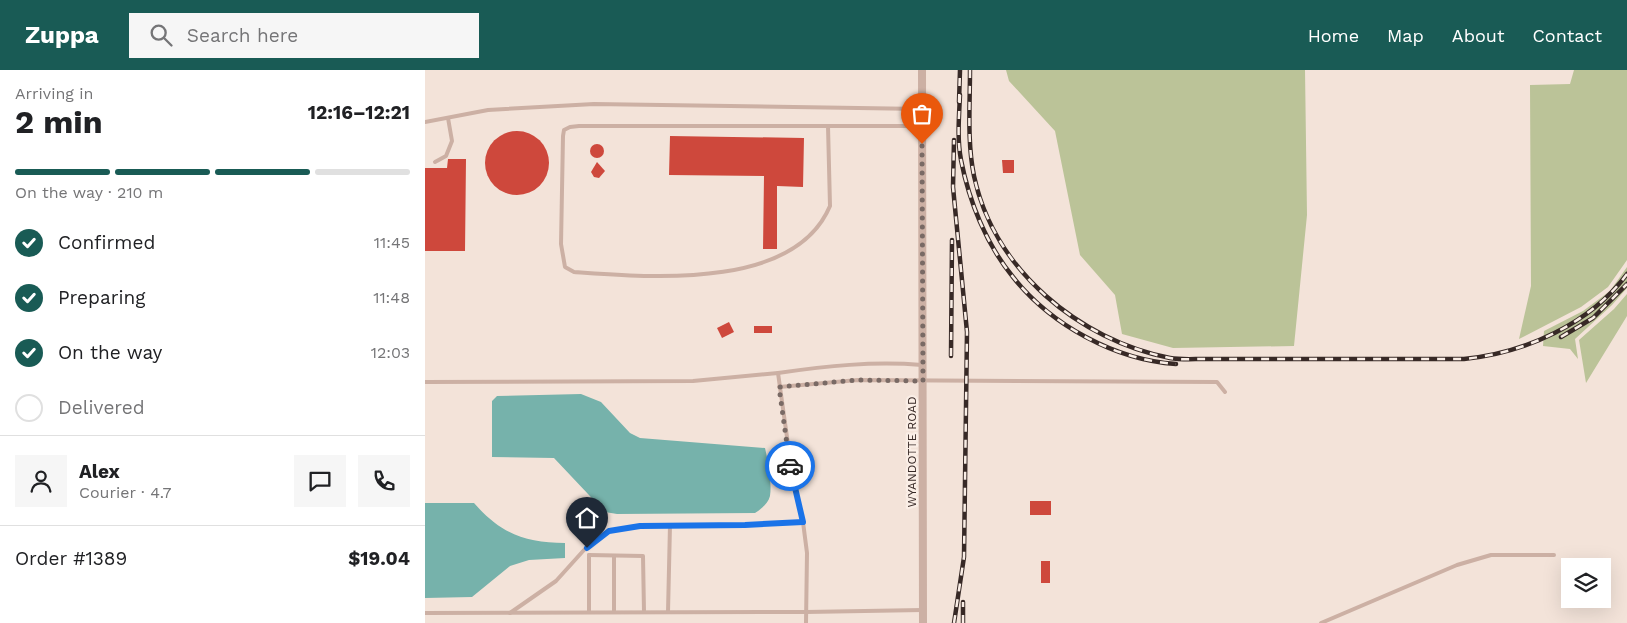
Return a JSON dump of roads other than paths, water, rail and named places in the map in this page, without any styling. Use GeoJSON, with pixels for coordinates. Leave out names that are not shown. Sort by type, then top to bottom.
{"type":"FeatureCollection","features":[{"type":"Feature","properties":{"kind":"street","name":"WYANDOTTE ROAD"},"geometry":{"type":"LineString","coordinates":[[922,70],[923,623]]}},
{"type":"Feature","properties":{"kind":"lane"},"geometry":{"type":"LineString","coordinates":[[425,122],[488,110],[594,104],[922,108]]}},
{"type":"Feature","properties":{"kind":"lane"},"geometry":{"type":"LineString","coordinates":[[435,162],[446,156],[451,141],[448,118]]}},
{"type":"Feature","properties":{"kind":"lane"},"geometry":{"type":"LineString","coordinates":[[828,126],[830,206],[826,215],[804,240],[781,254],[764,262],[699,276],[643,277],[574,272],[565,267],[561,244],[563,136],[564,130],[571,127],[828,126],[922,126]]}},
{"type":"Feature","properties":{"kind":"lane"},"geometry":{"type":"LineString","coordinates":[[425,382],[693,381],[778,373],[836,365],[895,363],[923,365]]}},
{"type":"Feature","properties":{"kind":"lane"},"geometry":{"type":"LineString","coordinates":[[778,373],[793,480],[803,522],[807,553],[806,623]]}},
{"type":"Feature","properties":{"kind":"lane"},"geometry":{"type":"LineString","coordinates":[[779,387],[858,380],[1217,382],[1225,392]]}},
{"type":"Feature","properties":{"kind":"lane"},"geometry":{"type":"LineString","coordinates":[[511,613],[556,580],[587,548],[609,531],[640,526],[745,525],[803,522]]}},
{"type":"Feature","properties":{"kind":"lane"},"geometry":{"type":"LineString","coordinates":[[668,612],[670,526]]}},
{"type":"Feature","properties":{"kind":"lane"},"geometry":{"type":"LineString","coordinates":[[587,548],[589,555],[589,612]]}},
{"type":"Feature","properties":{"kind":"lane"},"geometry":{"type":"LineString","coordinates":[[589,555],[643,556],[644,612]]}},
{"type":"Feature","properties":{"kind":"lane"},"geometry":{"type":"LineString","coordinates":[[1321,623],[1457,565],[1491,555],[1554,555]]}},
{"type":"Feature","properties":{"kind":"lane"},"geometry":{"type":"LineString","coordinates":[[615,556],[615,612]]}},
{"type":"Feature","properties":{"kind":"lane"},"geometry":{"type":"LineString","coordinates":[[425,613],[923,610]]}},
{"type":"Feature","properties":{"kind":"water"},"geometry":{"type":"Polygon","coordinates":[[[581,394],[601,402],[630,433],[640,438],[765,448],[770,484],[768,501],[755,513],[617,514],[605,512],[554,458],[492,457],[492,401],[497,396],[581,394]]]}},
{"type":"Feature","properties":{"kind":"water"},"geometry":{"type":"Polygon","coordinates":[[[425,503],[474,503],[494,522],[515,535],[538,541],[565,543],[565,558],[529,560],[510,566],[472,597],[425,598],[425,503]]]}},
{"type":"Feature","properties":{"kind":"railway"},"geometry":{"type":"LineString","coordinates":[[959,102],[960,70]]}},
{"type":"Feature","properties":{"kind":"railway"},"geometry":{"type":"LineString","coordinates":[[970,70],[970,137],[974,176],[984,210],[1000,242],[1021,270],[1045,296],[1073,317],[1104,335],[1136,349],[1170,358],[1183,359],[1464,359],[1487,356],[1533,343],[1555,333],[1595,308],[1627,274]]}},
{"type":"Feature","properties":{"kind":"railway"},"geometry":{"type":"LineString","coordinates":[[960,95],[959,144],[964,175],[980,222],[995,251],[1013,277],[1046,310],[1065,325],[1086,337],[1130,355],[1176,364]]}},
{"type":"Feature","properties":{"kind":"railway"},"geometry":{"type":"LineString","coordinates":[[954,140],[953,187],[967,332],[964,557],[954,623]]}},
{"type":"Feature","properties":{"kind":"railway"},"geometry":{"type":"LineString","coordinates":[[951,356],[952,240]]}},
{"type":"Feature","properties":{"kind":"railway"},"geometry":{"type":"LineString","coordinates":[[1561,337],[1593,318],[1627,284]]}},
{"type":"Feature","properties":{"kind":"railway"},"geometry":{"type":"LineString","coordinates":[[963,602],[963,623]]}}]}
